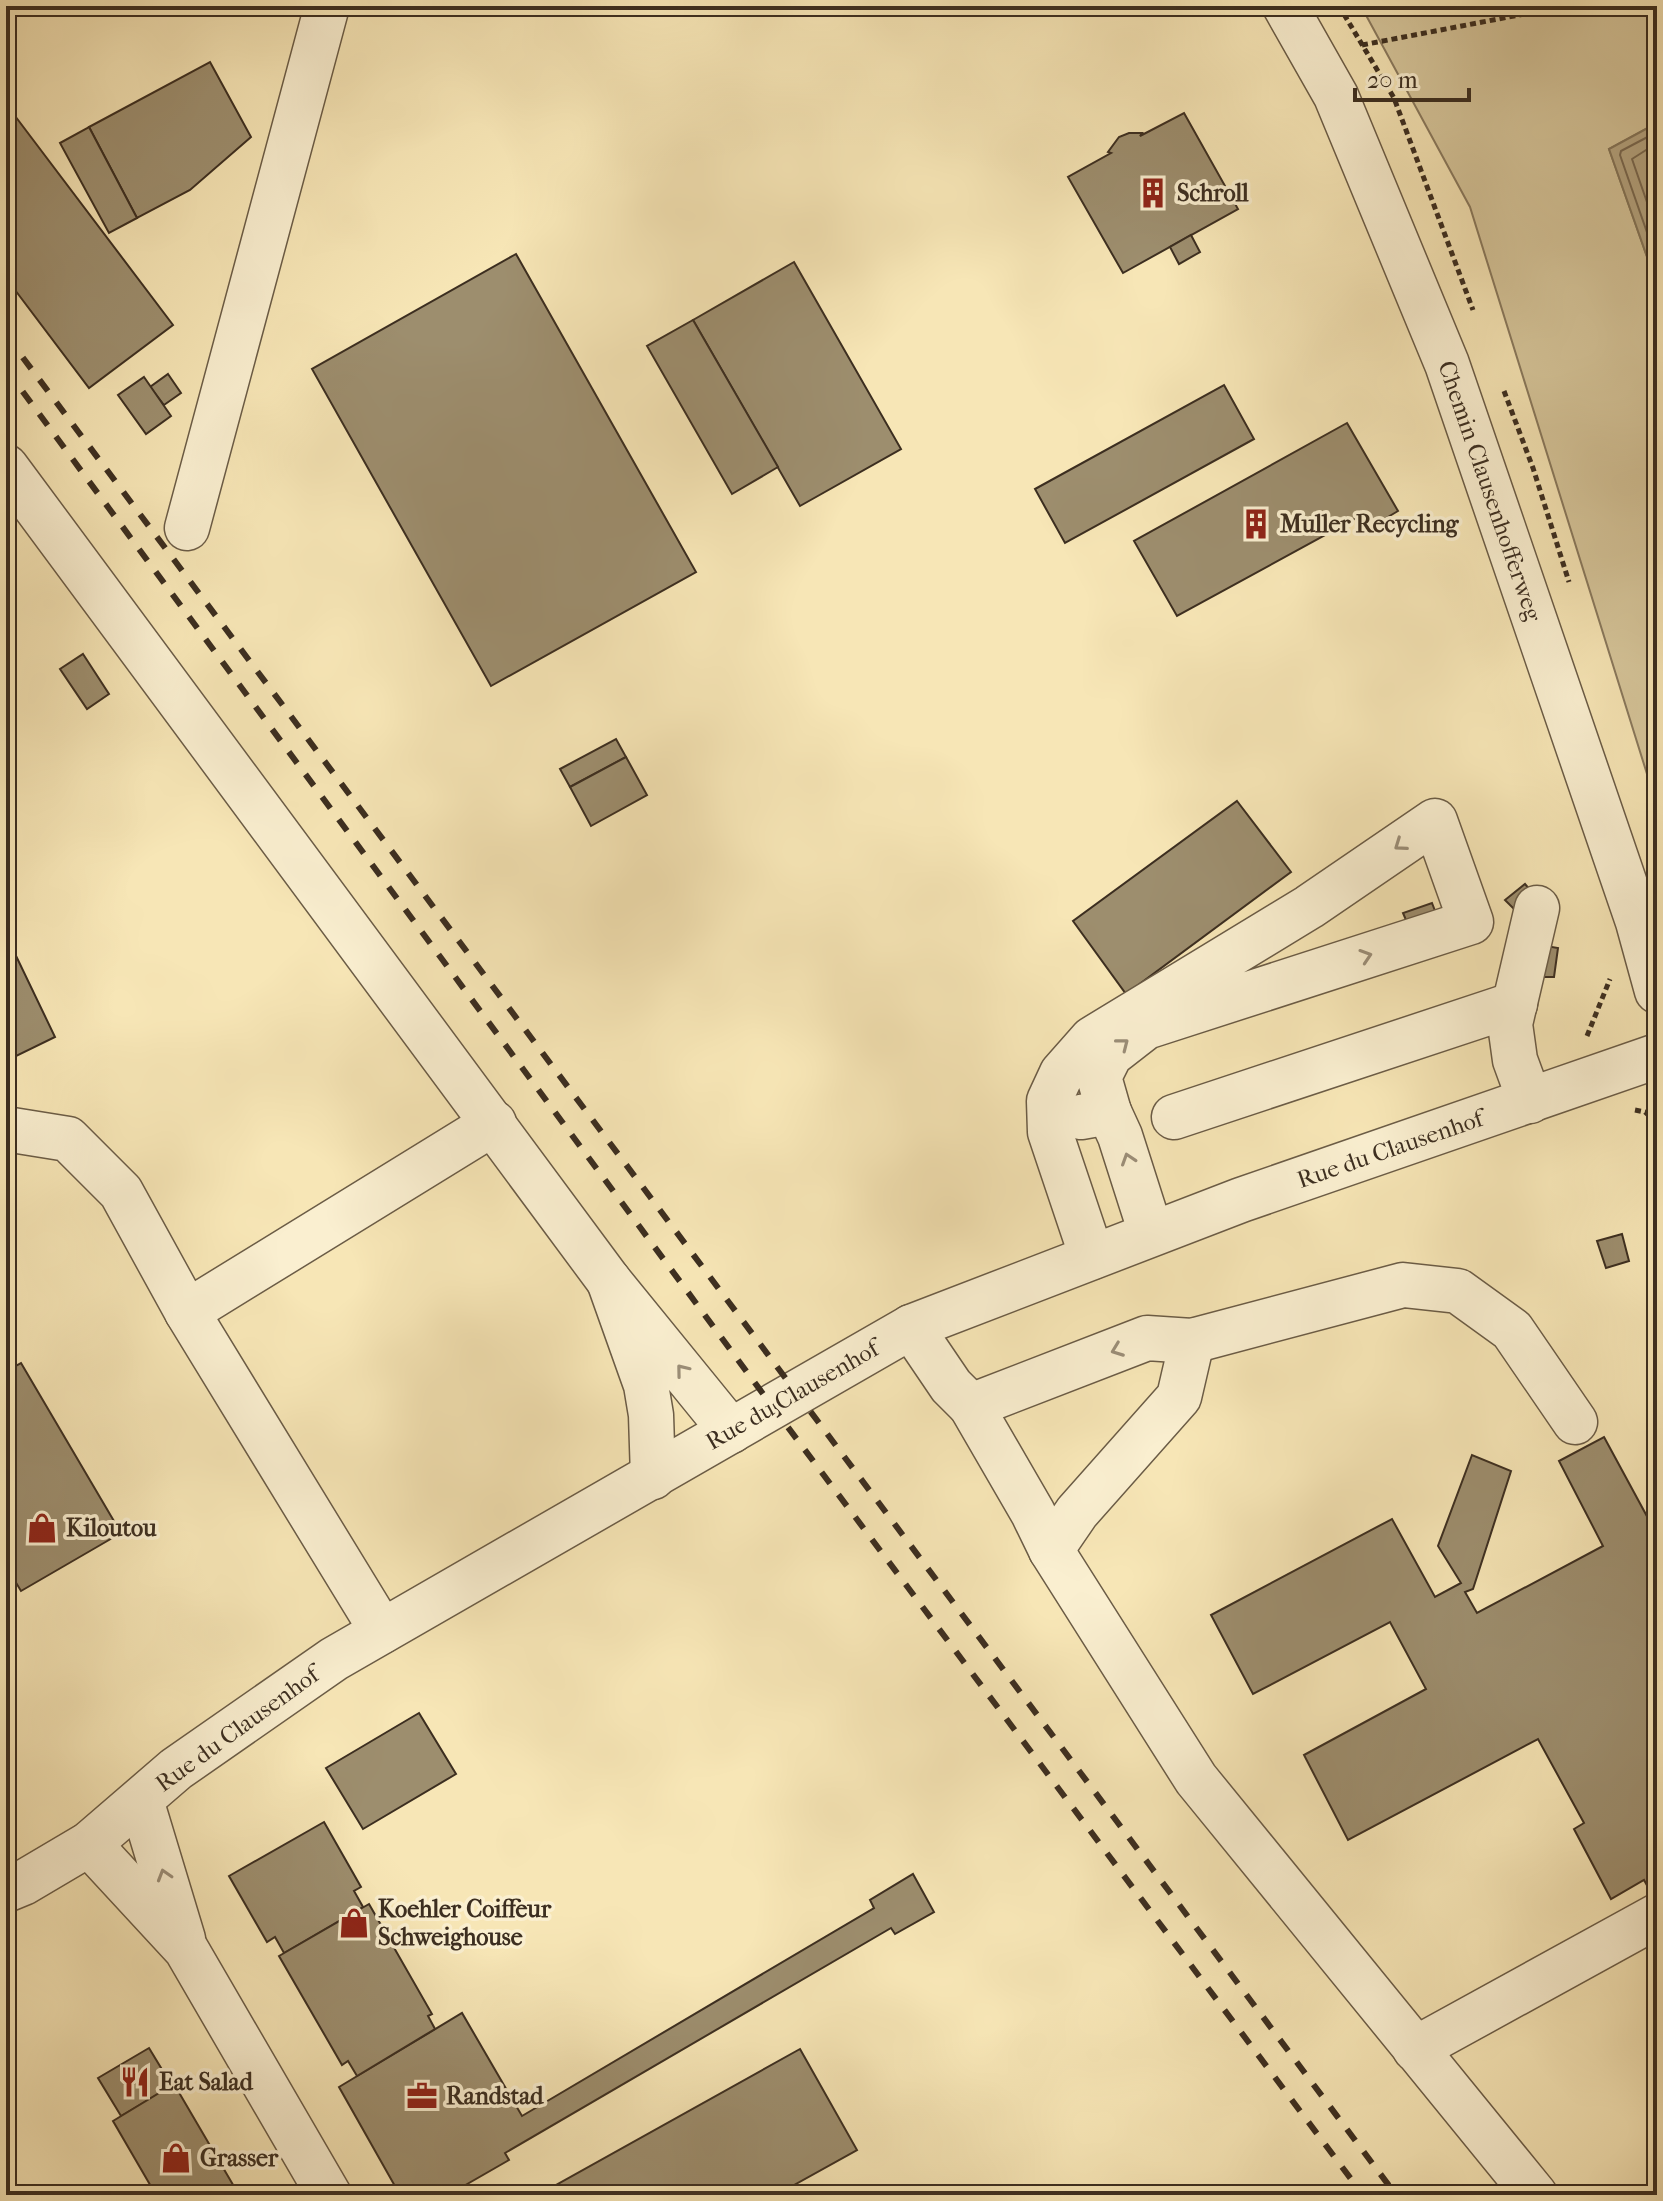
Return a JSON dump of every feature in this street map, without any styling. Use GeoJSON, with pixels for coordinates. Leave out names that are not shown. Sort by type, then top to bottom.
{"type":"FeatureCollection","features":[{"type":"Feature","properties":{"kind":"street"},"geometry":{"type":"LineString","coordinates":[[187,528],[327,6]]}},
{"type":"Feature","properties":{"kind":"street","name":"Chemin Clausenhofferweg"},"geometry":{"type":"LineString","coordinates":[[1285,6],[1336,96],[1447,364],[1638,922],[1657,991]]}},
{"type":"Feature","properties":{"kind":"street"},"geometry":{"type":"LineString","coordinates":[[6,467],[609,1281],[731,1431]]}},
{"type":"Feature","properties":{"kind":"street"},"geometry":{"type":"LineString","coordinates":[[1092,1257],[1050,1132],[1049,1101],[1062,1073],[1092,1039],[1309,907],[1435,821],[1471,922],[1146,1027],[1110,1055],[1099,1077],[1151,1233]]}},
{"type":"Feature","properties":{"kind":"street"},"geometry":{"type":"LineString","coordinates":[[1530,1101],[1513,1048],[1510,1024],[1537,908]]}},
{"type":"Feature","properties":{"kind":"street"},"geometry":{"type":"LineString","coordinates":[[1174,1117],[1515,1004]]}},
{"type":"Feature","properties":{"kind":"street","name":"Rue du Clausenhof"},"geometry":{"type":"LineString","coordinates":[[6,1890],[89,1844],[176,1769],[334,1659],[911,1327],[1151,1233],[1657,1056]]}},
{"type":"Feature","properties":{"kind":"street"},"geometry":{"type":"LineString","coordinates":[[1050,1132],[1068,1120],[1109,1112]]}},
{"type":"Feature","properties":{"kind":"street"},"geometry":{"type":"LineString","coordinates":[[187,1312],[494,1123]]}},
{"type":"Feature","properties":{"kind":"street"},"geometry":{"type":"LineString","coordinates":[[6,1133],[12,1130],[68,1139],[121,1192],[187,1312],[382,1631]]}},
{"type":"Feature","properties":{"kind":"street"},"geometry":{"type":"LineString","coordinates":[[609,1281],[646,1385],[651,1415],[653,1477]]}},
{"type":"Feature","properties":{"kind":"street"},"geometry":{"type":"LineString","coordinates":[[961,1396],[1147,1338],[1192,1341],[1403,1285],[1458,1291],[1512,1330],[1575,1422]]}},
{"type":"Feature","properties":{"kind":"street"},"geometry":{"type":"LineString","coordinates":[[911,1327],[961,1396],[1033,1513],[1051,1550],[1196,1779],[1535,2195]]}},
{"type":"Feature","properties":{"kind":"street"},"geometry":{"type":"LineString","coordinates":[[1051,1550],[1077,1512],[1179,1397],[1192,1341]]}},
{"type":"Feature","properties":{"kind":"street"},"geometry":{"type":"LineString","coordinates":[[141,1800],[186,1949]]}},
{"type":"Feature","properties":{"kind":"street"},"geometry":{"type":"LineString","coordinates":[[89,1844],[186,1949],[329,2195]]}},
{"type":"Feature","properties":{"kind":"street"},"geometry":{"type":"LineString","coordinates":[[1415,2049],[1657,1916]]}},
{"type":"Feature","properties":{"kind":"path"},"geometry":{"type":"LineString","coordinates":[[1315,59],[1362,45],[1566,6]]}},
{"type":"Feature","properties":{"kind":"path"},"geometry":{"type":"LineString","coordinates":[[1570,1086],[1611,975]]}},
{"type":"Feature","properties":{"kind":"shaded area"},"geometry":{"type":"Polygon","coordinates":[[[1361,6],[1657,6],[1657,123],[1609,149],[1657,285],[1657,806],[1470,207],[1361,6]]]}},
{"type":"Feature","properties":{"kind":"water"},"geometry":{"type":"Polygon","coordinates":[[[1657,123],[1657,285],[1609,149],[1657,123]]]}},
{"type":"Feature","properties":{"kind":"building"},"geometry":{"type":"Polygon","coordinates":[[[210,62],[251,137],[190,190],[137,218],[89,127],[210,62]]]}},
{"type":"Feature","properties":{"kind":"building"},"geometry":{"type":"Polygon","coordinates":[[[6,104],[173,325],[89,388],[6,278],[6,104]]]}},
{"type":"Feature","properties":{"kind":"building","name":"Schroll"},"geometry":{"type":"Polygon","coordinates":[[[1184,113],[1238,209],[1123,273],[1068,177],[1111,153],[1108,152],[1119,137],[1142,133],[1140,136],[1184,113]]]}},
{"type":"Feature","properties":{"kind":"building"},"geometry":{"type":"Polygon","coordinates":[[[89,127],[137,218],[109,233],[60,143],[89,127]]]}},
{"type":"Feature","properties":{"kind":"building"},"geometry":{"type":"Polygon","coordinates":[[[1191,235],[1200,252],[1179,264],[1170,247],[1191,235]]]}},
{"type":"Feature","properties":{"kind":"building"},"geometry":{"type":"Polygon","coordinates":[[[516,254],[696,572],[491,686],[312,369],[516,254]]]}},
{"type":"Feature","properties":{"kind":"building"},"geometry":{"type":"Polygon","coordinates":[[[794,262],[901,449],[800,506],[693,320],[794,262]]]}},
{"type":"Feature","properties":{"kind":"building"},"geometry":{"type":"Polygon","coordinates":[[[693,320],[778,467],[732,494],[647,346],[693,320]]]}},
{"type":"Feature","properties":{"kind":"building"},"geometry":{"type":"Polygon","coordinates":[[[168,374],[181,393],[164,405],[150,387],[168,374]]]}},
{"type":"Feature","properties":{"kind":"building"},"geometry":{"type":"Polygon","coordinates":[[[144,377],[171,416],[146,434],[118,395],[144,377]]]}},
{"type":"Feature","properties":{"kind":"building"},"geometry":{"type":"Polygon","coordinates":[[[1224,385],[1254,439],[1065,543],[1035,489],[1224,385]]]}},
{"type":"Feature","properties":{"kind":"building","name":"Muller Recycling"},"geometry":{"type":"Polygon","coordinates":[[[1347,423],[1398,511],[1366,530],[1358,517],[1177,616],[1134,541],[1347,423]]]}},
{"type":"Feature","properties":{"kind":"building"},"geometry":{"type":"Polygon","coordinates":[[[83,654],[109,694],[87,709],[60,669],[83,654]]]}},
{"type":"Feature","properties":{"kind":"building"},"geometry":{"type":"Polygon","coordinates":[[[616,739],[626,757],[570,787],[560,769],[616,739]]]}},
{"type":"Feature","properties":{"kind":"building"},"geometry":{"type":"Polygon","coordinates":[[[626,757],[647,795],[591,826],[570,787],[626,757]]]}},
{"type":"Feature","properties":{"kind":"building"},"geometry":{"type":"Polygon","coordinates":[[[1237,801],[1291,872],[1126,994],[1073,921],[1237,801]]]}},
{"type":"Feature","properties":{"kind":"building"},"geometry":{"type":"Polygon","coordinates":[[[1525,884],[1536,897],[1518,913],[1505,900],[1525,884]]]}},
{"type":"Feature","properties":{"kind":"building"},"geometry":{"type":"Polygon","coordinates":[[[1432,903],[1440,924],[1412,934],[1403,913],[1432,903]]]}},
{"type":"Feature","properties":{"kind":"building"},"geometry":{"type":"Polygon","coordinates":[[[6,935],[55,1037],[6,1061],[6,935]]]}},
{"type":"Feature","properties":{"kind":"building"},"geometry":{"type":"Polygon","coordinates":[[[1540,945],[1558,948],[1554,977],[1537,977],[1540,945]]]}},
{"type":"Feature","properties":{"kind":"building"},"geometry":{"type":"Polygon","coordinates":[[[1622,1234],[1629,1261],[1606,1268],[1597,1241],[1622,1234]]]}},
{"type":"Feature","properties":{"kind":"building"},"geometry":{"type":"Polygon","coordinates":[[[21,1363],[121,1533],[21,1591],[6,1566],[6,1371],[21,1363]]]}},
{"type":"Feature","properties":{"kind":"building"},"geometry":{"type":"Polygon","coordinates":[[[1604,1437],[1649,1520],[1657,1515],[1657,1729],[1650,1733],[1657,1747],[1657,1899],[1644,1880],[1611,1899],[1574,1829],[1584,1823],[1538,1739],[1348,1840],[1304,1755],[1426,1689],[1390,1622],[1253,1694],[1211,1615],[1392,1519],[1435,1597],[1461,1583],[1438,1546],[1472,1455],[1511,1471],[1473,1589],[1465,1592],[1477,1613],[1603,1546],[1559,1461],[1604,1437]]]}},
{"type":"Feature","properties":{"kind":"building"},"geometry":{"type":"Polygon","coordinates":[[[419,1713],[456,1774],[363,1829],[326,1768],[419,1713]]]}},
{"type":"Feature","properties":{"kind":"building"},"geometry":{"type":"Polygon","coordinates":[[[324,1822],[361,1887],[354,1891],[363,1907],[284,1953],[275,1937],[267,1942],[229,1876],[324,1822]]]}},
{"type":"Feature","properties":{"kind":"building"},"geometry":{"type":"Polygon","coordinates":[[[913,1874],[934,1912],[895,1934],[891,1928],[505,2153],[509,2160],[448,2195],[400,2195],[339,2087],[462,2013],[522,2116],[874,1908],[870,1900],[913,1874]]]}},
{"type":"Feature","properties":{"kind":"building"},"geometry":{"type":"Polygon","coordinates":[[[369,1904],[432,2014],[428,2016],[435,2029],[357,2076],[348,2061],[342,2065],[279,1956],[369,1904]]]}},
{"type":"Feature","properties":{"kind":"building","name":"Eat Salad"},"geometry":{"type":"Polygon","coordinates":[[[149,2048],[172,2086],[121,2116],[98,2078],[149,2048]]]}},
{"type":"Feature","properties":{"kind":"building"},"geometry":{"type":"Polygon","coordinates":[[[800,2049],[857,2150],[776,2195],[552,2195],[549,2189],[800,2049]]]}},
{"type":"Feature","properties":{"kind":"building","name":"Grasser"},"geometry":{"type":"Polygon","coordinates":[[[174,2084],[239,2195],[156,2195],[113,2121],[174,2084]]]}},
{"type":"Feature","properties":{"kind":"railway"},"geometry":{"type":"LineString","coordinates":[[6,335],[1396,2195]]}},
{"type":"Feature","properties":{"kind":"railway"},"geometry":{"type":"LineString","coordinates":[[6,369],[772,1406],[1363,2195]]}},
{"type":"Feature","properties":{"kind":"place","name":"Schroll"},"geometry":{"type":"Point","coordinates":[1153,193]}},
{"type":"Feature","properties":{"kind":"place","name":"Muller Recycling"},"geometry":{"type":"Point","coordinates":[1256,524]}},
{"type":"Feature","properties":{"kind":"place","name":"Kiloutou"},"geometry":{"type":"Point","coordinates":[42,1528]}},
{"type":"Feature","properties":{"kind":"place","name":"Koehler Coiffeur Schweighouse"},"geometry":{"type":"Point","coordinates":[354,1923]}},
{"type":"Feature","properties":{"kind":"place","name":"Eat Salad"},"geometry":{"type":"Point","coordinates":[135,2082]}},
{"type":"Feature","properties":{"kind":"place","name":"Randstad"},"geometry":{"type":"Point","coordinates":[422,2096]}},
{"type":"Feature","properties":{"kind":"place","name":"Grasser"},"geometry":{"type":"Point","coordinates":[176,2158]}}]}
